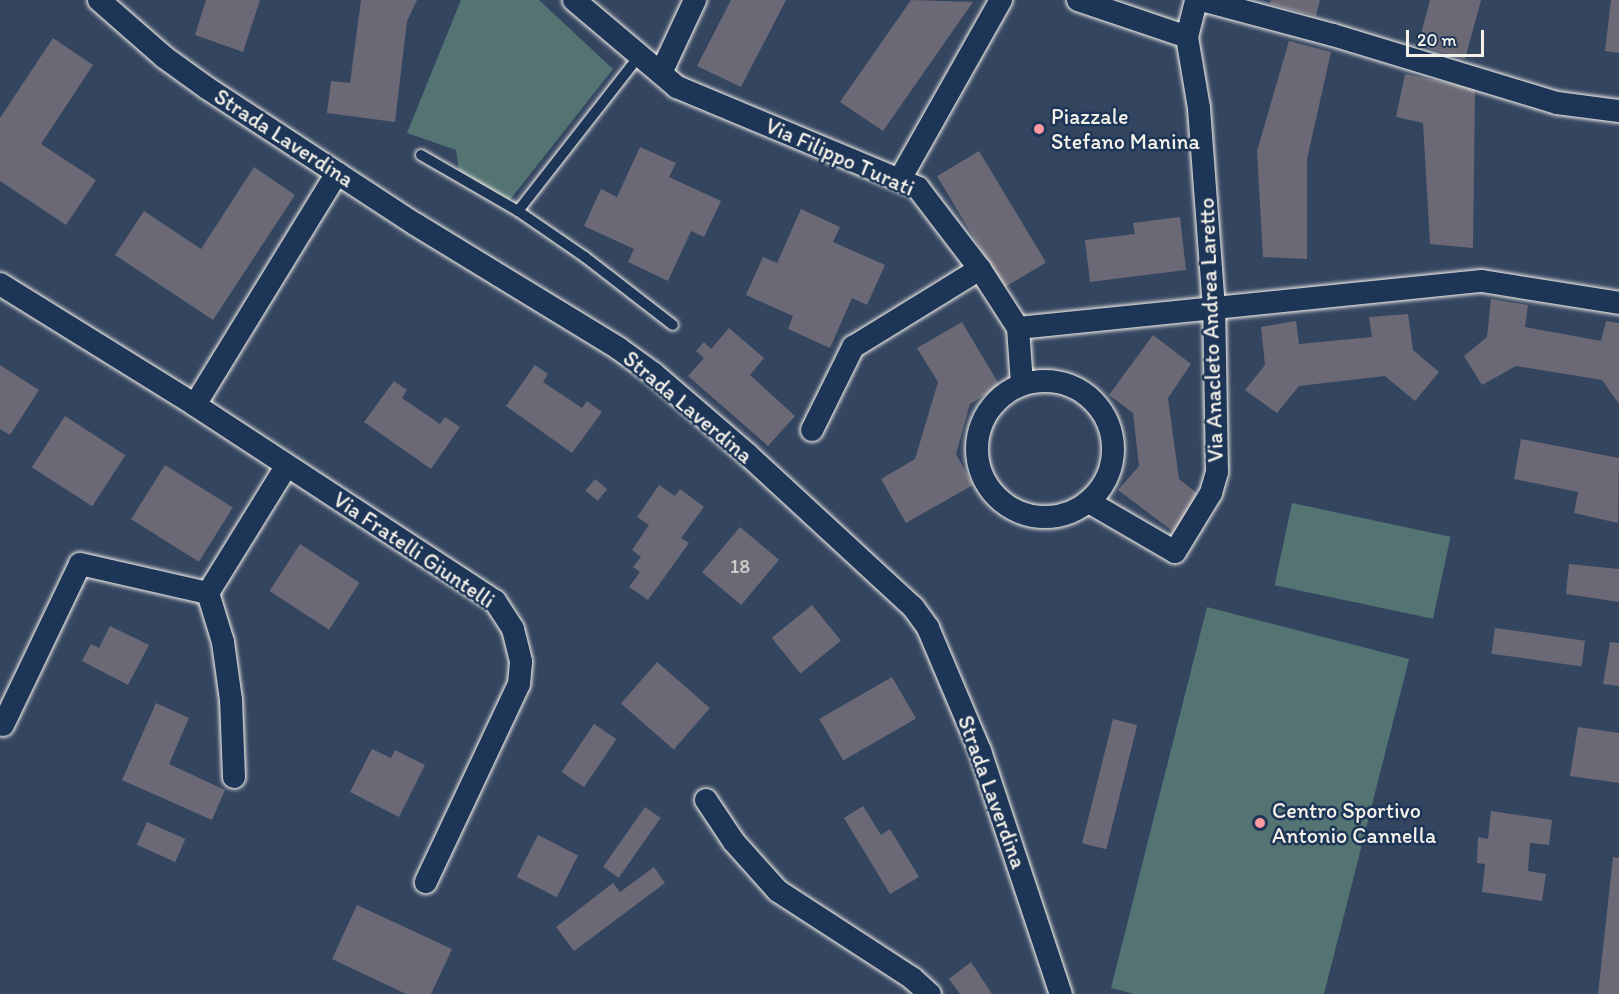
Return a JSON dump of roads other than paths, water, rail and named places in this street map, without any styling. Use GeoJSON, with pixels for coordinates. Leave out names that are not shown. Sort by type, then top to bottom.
{"type":"FeatureCollection","features":[{"type":"Feature","properties":{"kind":"street","name":"Strada Laverdina"},"geometry":{"type":"LineString","coordinates":[[99,0],[164,57],[416,224],[618,348],[654,374],[756,462],[914,607],[928,628],[980,751],[1061,994]]}},
{"type":"Feature","properties":{"kind":"street","name":"Via Filippo Turati"},"geometry":{"type":"LineString","coordinates":[[574,0],[677,87],[918,188],[980,269],[1018,328],[1022,384]]}},
{"type":"Feature","properties":{"kind":"street"},"geometry":{"type":"LineString","coordinates":[[662,73],[695,0]]}},
{"type":"Feature","properties":{"kind":"street"},"geometry":{"type":"LineString","coordinates":[[900,180],[1001,0]]}},
{"type":"Feature","properties":{"kind":"street"},"geometry":{"type":"LineString","coordinates":[[1078,0],[1187,37]]}},
{"type":"Feature","properties":{"kind":"street","name":"Via Anacleto Andrea Laretto"},"geometry":{"type":"LineString","coordinates":[[1089,502],[1175,552],[1211,493],[1217,472],[1214,308],[1199,108],[1187,37],[1196,0]]}},
{"type":"Feature","properties":{"kind":"street"},"geometry":{"type":"LineString","coordinates":[[1202,0],[1333,35],[1557,103],[1619,111]]}},
{"type":"Feature","properties":{"kind":"street"},"geometry":{"type":"LineString","coordinates":[[195,405],[338,173]]}},
{"type":"Feature","properties":{"kind":"street"},"geometry":{"type":"LineString","coordinates":[[812,430],[853,347],[980,269]]}},
{"type":"Feature","properties":{"kind":"street"},"geometry":{"type":"LineString","coordinates":[[1018,328],[1482,280],[1619,303]]}},
{"type":"Feature","properties":{"kind":"street","name":"Via Fratelli Giuntelli"},"geometry":{"type":"LineString","coordinates":[[0,284],[195,405],[495,601],[509,620],[517,638],[521,662],[519,684],[426,882]]}},
{"type":"Feature","properties":{"kind":"street"},"geometry":{"type":"LineString","coordinates":[[1043,381],[1064,383],[1083,392],[1098,406],[1109,425],[1113,446],[1111,466],[1103,486],[1089,502],[1067,514],[1047,518],[1027,515],[1008,507],[993,494],[982,477],[976,447],[983,418],[995,401],[1022,384],[1043,381]]}},
{"type":"Feature","properties":{"kind":"street"},"geometry":{"type":"LineString","coordinates":[[234,777],[231,700],[224,654],[208,593],[287,465]]}},
{"type":"Feature","properties":{"kind":"street"},"geometry":{"type":"LineString","coordinates":[[3,725],[80,564],[208,593]]}},
{"type":"Feature","properties":{"kind":"street"},"geometry":{"type":"LineString","coordinates":[[706,800],[734,842],[778,891],[912,978],[930,994]]}},
{"type":"Feature","properties":{"kind":"lane"},"geometry":{"type":"LineString","coordinates":[[518,211],[640,55]]}},
{"type":"Feature","properties":{"kind":"lane"},"geometry":{"type":"LineString","coordinates":[[421,155],[518,211],[585,257],[673,325]]}},
{"type":"Feature","properties":{"kind":"place","name":"Piazzale Stefano Manina"},"geometry":{"type":"Point","coordinates":[1039,129]}},
{"type":"Feature","properties":{"kind":"place","name":"Centro Sportivo Antonio Cannella"},"geometry":{"type":"Point","coordinates":[1260,823]}}]}
